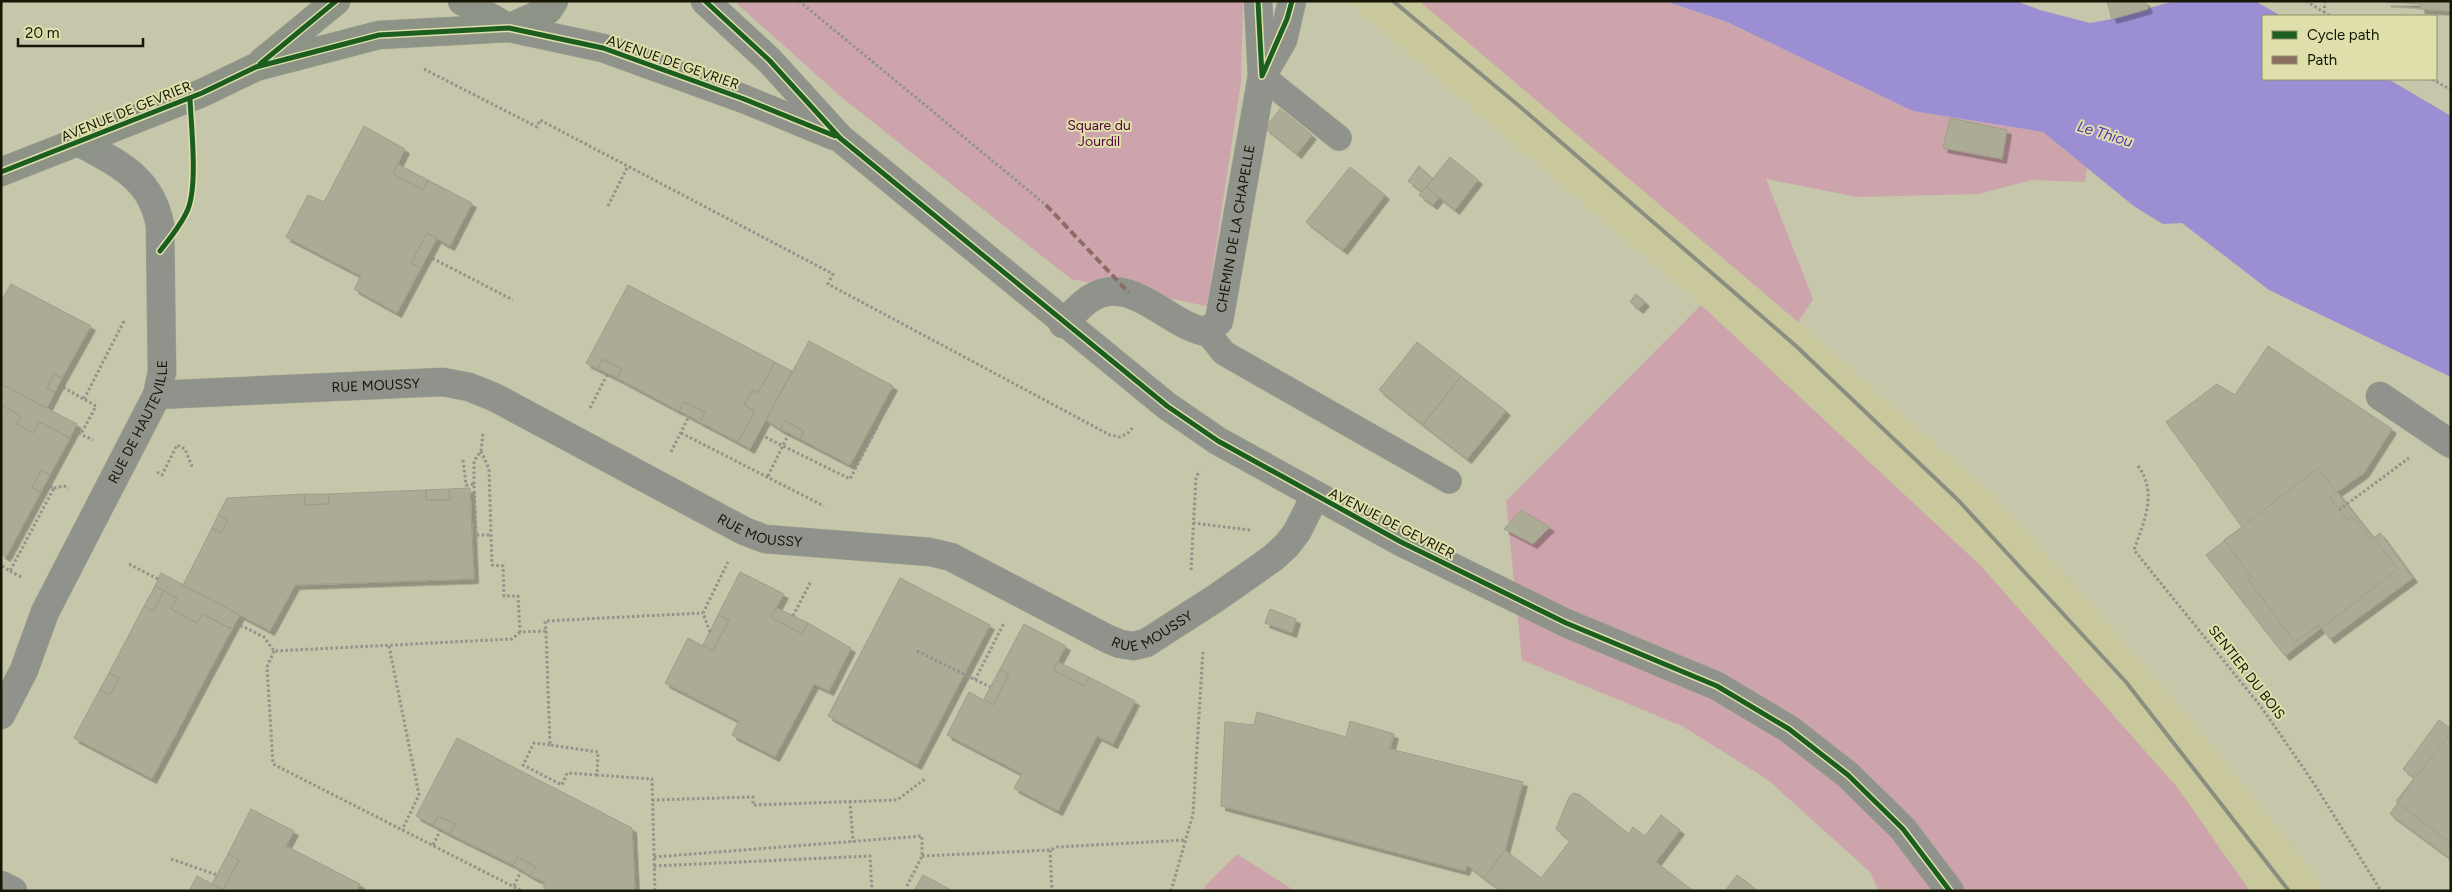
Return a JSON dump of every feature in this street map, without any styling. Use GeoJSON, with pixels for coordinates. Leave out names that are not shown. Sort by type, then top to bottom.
{"type":"FeatureCollection","features":[{"type":"Feature","properties":{"kind":"street","name":"AVENUE DE GEVRIER"},"geometry":{"type":"LineString","coordinates":[[256,67],[336,1]]}},
{"type":"Feature","properties":{"kind":"street","name":"AVENUE DE GEVRIER"},"geometry":{"type":"LineString","coordinates":[[462,1],[509,28]]}},
{"type":"Feature","properties":{"kind":"street","name":"AVENUE DE GEVRIER"},"geometry":{"type":"LineString","coordinates":[[509,28],[548,10],[554,1]]}},
{"type":"Feature","properties":{"kind":"street","name":"CHEMIN DE LA CHAPELLE"},"geometry":{"type":"LineString","coordinates":[[1207,332],[1219,321],[1262,76],[1258,1]]}},
{"type":"Feature","properties":{"kind":"street","name":"CHEMIN DE LA CHAPELLE"},"geometry":{"type":"LineString","coordinates":[[1262,76],[1283,40],[1292,1]]}},
{"type":"Feature","properties":{"kind":"street","name":"AVENUE DE GEVRIER"},"geometry":{"type":"LineString","coordinates":[[704,4],[769,60],[840,138],[1063,324],[1156,398],[1218,441],[1315,496],[1410,546],[1566,623],[1717,686],[1789,729],[1848,775],[1904,829],[1950,891]]}},
{"type":"Feature","properties":{"kind":"street","name":"AVENUE DE GEVRIER"},"geometry":{"type":"LineString","coordinates":[[1,172],[202,93],[256,67],[379,35],[509,28],[603,48],[744,99],[840,138]]}},
{"type":"Feature","properties":{"kind":"street","name":"RUE DE HAUTEVILLE"},"geometry":{"type":"LineString","coordinates":[[1,715],[24,670],[45,612],[157,395],[162,372],[160,225],[157,208],[149,193],[137,178],[122,166],[79,142]]}},
{"type":"Feature","properties":{"kind":"street"},"geometry":{"type":"LineString","coordinates":[[1063,324],[1090,298],[1103,292],[1114,290],[1128,293],[1175,320],[1207,332]]}},
{"type":"Feature","properties":{"kind":"street","name":"RUE MOUSSY"},"geometry":{"type":"LineString","coordinates":[[157,395],[443,382],[460,384],[494,397],[744,530],[765,539],[930,552],[951,557],[1120,644],[1133,646],[1146,643],[1188,617],[1273,558],[1297,532],[1315,496]]}},
{"type":"Feature","properties":{"kind":"street"},"geometry":{"type":"LineString","coordinates":[[2380,396],[2444,440]]}},
{"type":"Feature","properties":{"kind":"street"},"geometry":{"type":"LineString","coordinates":[[1,885],[13,891]]}},
{"type":"Feature","properties":{"kind":"lane"},"geometry":{"type":"LineString","coordinates":[[1262,76],[1339,138]]}},
{"type":"Feature","properties":{"kind":"lane"},"geometry":{"type":"LineString","coordinates":[[1207,332],[1224,353],[1449,481]]}},
{"type":"Feature","properties":{"kind":"path"},"geometry":{"type":"LineString","coordinates":[[1,6],[2,1]]}},
{"type":"Feature","properties":{"kind":"path"},"geometry":{"type":"LineString","coordinates":[[799,1],[1046,205]]}},
{"type":"Feature","properties":{"kind":"path"},"geometry":{"type":"LineString","coordinates":[[2306,1],[2328,15]]}},
{"type":"Feature","properties":{"kind":"path"},"geometry":{"type":"LineString","coordinates":[[2324,13],[2325,1]]}},
{"type":"Feature","properties":{"kind":"path"},"geometry":{"type":"LineString","coordinates":[[404,35],[412,58],[426,70],[537,128],[540,120],[833,274],[828,284],[1110,434],[1120,437],[1128,433],[1156,398]]}},
{"type":"Feature","properties":{"kind":"path"},"geometry":{"type":"LineString","coordinates":[[2434,80],[2451,90]]}},
{"type":"Feature","properties":{"kind":"path"},"geometry":{"type":"LineString","coordinates":[[608,206],[628,166]]}},
{"type":"Feature","properties":{"kind":"path"},"geometry":{"type":"LineString","coordinates":[[428,256],[513,300]]}},
{"type":"Feature","properties":{"kind":"path"},"geometry":{"type":"LineString","coordinates":[[84,399],[114,338]]}},
{"type":"Feature","properties":{"kind":"path"},"geometry":{"type":"LineString","coordinates":[[605,377],[608,373]]}},
{"type":"Feature","properties":{"kind":"path"},"geometry":{"type":"LineString","coordinates":[[59,385],[96,406],[81,434]]}},
{"type":"Feature","properties":{"kind":"path"},"geometry":{"type":"LineString","coordinates":[[686,422],[689,416]]}},
{"type":"Feature","properties":{"kind":"path"},"geometry":{"type":"LineString","coordinates":[[761,435],[850,479],[877,427]]}},
{"type":"Feature","properties":{"kind":"path"},"geometry":{"type":"LineString","coordinates":[[74,431],[89,438]]}},
{"type":"Feature","properties":{"kind":"path"},"geometry":{"type":"LineString","coordinates":[[681,433],[824,505],[822,543]]}},
{"type":"Feature","properties":{"kind":"path"},"geometry":{"type":"LineString","coordinates":[[768,476],[789,433]]}},
{"type":"Feature","properties":{"kind":"path"},"geometry":{"type":"LineString","coordinates":[[2340,510],[2444,440]]}},
{"type":"Feature","properties":{"kind":"path"},"geometry":{"type":"LineString","coordinates":[[166,466],[177,445],[185,449],[193,469]]}},
{"type":"Feature","properties":{"kind":"path"},"geometry":{"type":"LineString","coordinates":[[481,451],[489,470],[492,565],[503,566],[504,596],[518,596],[520,632]]}},
{"type":"Feature","properties":{"kind":"path"},"geometry":{"type":"LineString","coordinates":[[463,460],[466,484],[474,484]]}},
{"type":"Feature","properties":{"kind":"path"},"geometry":{"type":"LineString","coordinates":[[474,461],[476,535],[490,535]]}},
{"type":"Feature","properties":{"kind":"path"},"geometry":{"type":"LineString","coordinates":[[1196,477],[1193,522],[1257,531]]}},
{"type":"Feature","properties":{"kind":"path"},"geometry":{"type":"LineString","coordinates":[[45,484],[54,488],[64,486]]}},
{"type":"Feature","properties":{"kind":"path"},"geometry":{"type":"LineString","coordinates":[[2,566],[10,571],[54,488]]}},
{"type":"Feature","properties":{"kind":"path"},"geometry":{"type":"LineString","coordinates":[[710,632],[703,613],[744,530]]}},
{"type":"Feature","properties":{"kind":"path"},"geometry":{"type":"LineString","coordinates":[[129,564],[158,579]]}},
{"type":"Feature","properties":{"kind":"path"},"geometry":{"type":"LineString","coordinates":[[793,616],[811,581]]}},
{"type":"Feature","properties":{"kind":"path"},"geometry":{"type":"LineString","coordinates":[[550,745],[546,621],[703,613]]}},
{"type":"Feature","properties":{"kind":"path"},"geometry":{"type":"LineString","coordinates":[[1171,891],[1193,814],[1204,642],[1188,617]]}},
{"type":"Feature","properties":{"kind":"path"},"geometry":{"type":"LineString","coordinates":[[236,622],[264,638],[274,652]]}},
{"type":"Feature","properties":{"kind":"path"},"geometry":{"type":"LineString","coordinates":[[975,680],[1000,630]]}},
{"type":"Feature","properties":{"kind":"path"},"geometry":{"type":"LineString","coordinates":[[274,652],[512,639],[520,632],[546,631]]}},
{"type":"Feature","properties":{"kind":"path"},"geometry":{"type":"LineString","coordinates":[[389,646],[419,795],[402,830]]}},
{"type":"Feature","properties":{"kind":"path"},"geometry":{"type":"LineString","coordinates":[[918,651],[990,687]]}},
{"type":"Feature","properties":{"kind":"path"},"geometry":{"type":"LineString","coordinates":[[274,652],[267,667],[272,764],[522,891]]}},
{"type":"Feature","properties":{"kind":"path"},"geometry":{"type":"LineString","coordinates":[[597,775],[598,752],[550,745],[534,743],[523,765],[562,785],[567,773],[652,779],[655,891]]}},
{"type":"Feature","properties":{"kind":"path"},"geometry":{"type":"LineString","coordinates":[[652,800],[753,797],[753,805],[898,800],[925,778]]}},
{"type":"Feature","properties":{"kind":"path"},"geometry":{"type":"LineString","coordinates":[[850,801],[853,842]]}},
{"type":"Feature","properties":{"kind":"path"},"geometry":{"type":"LineString","coordinates":[[433,845],[441,829]]}},
{"type":"Feature","properties":{"kind":"path"},"geometry":{"type":"LineString","coordinates":[[654,857],[922,836],[922,856],[906,888]]}},
{"type":"Feature","properties":{"kind":"path"},"geometry":{"type":"LineString","coordinates":[[922,856],[1050,850],[1057,847],[1185,840]]}},
{"type":"Feature","properties":{"kind":"path"},"geometry":{"type":"LineString","coordinates":[[1050,850],[1052,891]]}},
{"type":"Feature","properties":{"kind":"path"},"geometry":{"type":"LineString","coordinates":[[654,866],[870,856],[872,891]]}},
{"type":"Feature","properties":{"kind":"path"},"geometry":{"type":"LineString","coordinates":[[171,859],[217,875]]}},
{"type":"Feature","properties":{"kind":"path"},"geometry":{"type":"LineString","coordinates":[[514,886],[522,871]]}},
{"type":"Feature","properties":{"kind":"shaded area"},"geometry":{"type":"Polygon","coordinates":[[[1347,1],[1419,1],[1798,322],[1995,497],[2101,615],[2198,728],[2304,860],[2324,891],[2250,891],[2177,787],[1979,565],[1701,305],[1347,1]]]}},
{"type":"Feature","properties":{"kind":"green space","name":"Square du Jourdil"},"geometry":{"type":"Polygon","coordinates":[[[734,1],[1243,1],[1241,82],[1207,306],[1071,279],[840,96],[734,1]]]}},
{"type":"Feature","properties":{"kind":"green space"},"geometry":{"type":"Polygon","coordinates":[[[1419,1],[1665,1],[1727,22],[1913,111],[2043,132],[2087,168],[2085,182],[2032,180],[1978,194],[1857,197],[1766,179],[1813,299],[1798,322],[1419,1]]]}},
{"type":"Feature","properties":{"kind":"green space"},"geometry":{"type":"Polygon","coordinates":[[[1701,305],[1980,565],[2177,787],[2250,891],[1879,891],[1870,872],[1768,780],[1682,726],[1522,660],[1506,501],[1701,305]]]}},
{"type":"Feature","properties":{"kind":"green space"},"geometry":{"type":"Polygon","coordinates":[[[1237,854],[1295,891],[1203,891],[1206,885],[1237,854]]]}},
{"type":"Feature","properties":{"kind":"water","name":"Le Thiou"},"geometry":{"type":"Polygon","coordinates":[[[1665,1],[2015,1],[2040,10],[2090,23],[2112,19],[2174,1],[2255,1],[2279,15],[2262,15],[2262,80],[2390,80],[2451,116],[2451,377],[2269,290],[2182,223],[2163,224],[2135,207],[2043,132],[1913,111],[1727,22],[1665,1]]]}},
{"type":"Feature","properties":{"kind":"building"},"geometry":{"type":"Polygon","coordinates":[[[2107,1],[2145,1],[2148,9],[2112,19],[2107,1]]]}},
{"type":"Feature","properties":{"kind":"building"},"geometry":{"type":"Polygon","coordinates":[[[2451,1],[2451,11],[2420,9],[2421,4],[2386,2],[2451,1]]]}},
{"type":"Feature","properties":{"kind":"building"},"geometry":{"type":"Polygon","coordinates":[[[1280,109],[1312,135],[1297,154],[1265,128],[1280,109]]]}},
{"type":"Feature","properties":{"kind":"building"},"geometry":{"type":"Polygon","coordinates":[[[1950,118],[2007,130],[2002,159],[1943,148],[1950,118]]]}},
{"type":"Feature","properties":{"kind":"building"},"geometry":{"type":"Polygon","coordinates":[[[364,126],[405,149],[393,174],[423,190],[428,180],[472,203],[450,246],[427,233],[411,263],[421,268],[397,313],[354,289],[361,276],[286,237],[308,195],[324,202],[364,126]]]}},
{"type":"Feature","properties":{"kind":"building"},"geometry":{"type":"Polygon","coordinates":[[[1450,157],[1478,180],[1455,210],[1426,187],[1450,157]]]}},
{"type":"Feature","properties":{"kind":"building"},"geometry":{"type":"Polygon","coordinates":[[[397,164],[428,180],[423,190],[393,174],[397,164]]]}},
{"type":"Feature","properties":{"kind":"building"},"geometry":{"type":"Polygon","coordinates":[[[1419,166],[1433,179],[1422,192],[1408,181],[1419,166]]]}},
{"type":"Feature","properties":{"kind":"building"},"geometry":{"type":"Polygon","coordinates":[[[1350,167],[1385,195],[1343,250],[1306,222],[1350,167]]]}},
{"type":"Feature","properties":{"kind":"building"},"geometry":{"type":"Polygon","coordinates":[[[1426,187],[1439,197],[1433,205],[1419,195],[1426,187]]]}},
{"type":"Feature","properties":{"kind":"building"},"geometry":{"type":"Polygon","coordinates":[[[427,233],[437,238],[421,268],[411,263],[427,233]]]}},
{"type":"Feature","properties":{"kind":"building"},"geometry":{"type":"Polygon","coordinates":[[[11,284],[91,326],[62,378],[54,374],[47,388],[55,392],[47,408],[1,384],[1,302],[11,284]]]}},
{"type":"Feature","properties":{"kind":"building"},"geometry":{"type":"Polygon","coordinates":[[[628,285],[775,362],[758,393],[752,390],[744,405],[755,411],[738,442],[700,422],[705,412],[684,402],[679,411],[617,378],[622,369],[602,359],[598,369],[586,363],[628,285]]]}},
{"type":"Feature","properties":{"kind":"building"},"geometry":{"type":"Polygon","coordinates":[[[1636,294],[1645,302],[1639,309],[1630,302],[1636,294]]]}},
{"type":"Feature","properties":{"kind":"building"},"geometry":{"type":"Polygon","coordinates":[[[809,341],[893,386],[850,465],[800,439],[804,431],[785,421],[780,429],[766,420],[809,341]]]}},
{"type":"Feature","properties":{"kind":"building"},"geometry":{"type":"Polygon","coordinates":[[[1417,342],[1461,376],[1423,425],[1379,390],[1417,342]]]}},
{"type":"Feature","properties":{"kind":"building"},"geometry":{"type":"Polygon","coordinates":[[[2268,346],[2392,429],[2364,473],[2330,497],[2347,520],[2352,516],[2371,540],[2380,533],[2413,578],[2330,639],[2319,625],[2295,642],[2248,579],[2251,577],[2224,540],[2242,527],[2166,422],[2217,384],[2235,395],[2268,346]]]}},
{"type":"Feature","properties":{"kind":"building"},"geometry":{"type":"Polygon","coordinates":[[[602,359],[622,369],[617,378],[598,369],[602,359]]]}},
{"type":"Feature","properties":{"kind":"building"},"geometry":{"type":"Polygon","coordinates":[[[775,362],[792,371],[750,449],[738,442],[755,411],[744,405],[752,390],[758,393],[775,362]]]}},
{"type":"Feature","properties":{"kind":"building"},"geometry":{"type":"Polygon","coordinates":[[[54,374],[62,378],[55,392],[47,388],[54,374]]]}},
{"type":"Feature","properties":{"kind":"building"},"geometry":{"type":"Polygon","coordinates":[[[1461,376],[1506,411],[1467,459],[1423,425],[1461,376]]]}},
{"type":"Feature","properties":{"kind":"building"},"geometry":{"type":"Polygon","coordinates":[[[1,384],[77,424],[70,438],[39,422],[33,433],[17,424],[21,416],[1,405],[1,384]]]}},
{"type":"Feature","properties":{"kind":"building"},"geometry":{"type":"Polygon","coordinates":[[[684,402],[705,412],[700,422],[680,411],[684,402]]]}},
{"type":"Feature","properties":{"kind":"building"},"geometry":{"type":"Polygon","coordinates":[[[1,405],[21,416],[17,424],[33,433],[39,422],[70,438],[50,475],[41,470],[32,488],[41,492],[6,557],[1,554],[1,405]]]}},
{"type":"Feature","properties":{"kind":"building"},"geometry":{"type":"Polygon","coordinates":[[[785,421],[804,431],[800,439],[780,429],[785,421]]]}},
{"type":"Feature","properties":{"kind":"building"},"geometry":{"type":"Polygon","coordinates":[[[2318,468],[2398,569],[2285,656],[2206,555],[2318,468]]]}},
{"type":"Feature","properties":{"kind":"building"},"geometry":{"type":"Polygon","coordinates":[[[41,470],[50,475],[41,492],[32,488],[41,470]]]}},
{"type":"Feature","properties":{"kind":"building"},"geometry":{"type":"Polygon","coordinates":[[[470,488],[474,579],[295,585],[270,631],[183,585],[212,528],[221,533],[228,520],[218,515],[227,498],[305,494],[305,505],[329,504],[328,494],[426,490],[426,500],[450,500],[449,489],[470,488]]]}},
{"type":"Feature","properties":{"kind":"building"},"geometry":{"type":"Polygon","coordinates":[[[449,489],[450,500],[426,500],[426,490],[449,489]]]}},
{"type":"Feature","properties":{"kind":"building"},"geometry":{"type":"Polygon","coordinates":[[[305,494],[328,494],[329,504],[305,505],[305,494]]]}},
{"type":"Feature","properties":{"kind":"building"},"geometry":{"type":"Polygon","coordinates":[[[1521,510],[1550,527],[1533,544],[1504,529],[1521,510]]]}},
{"type":"Feature","properties":{"kind":"building"},"geometry":{"type":"Polygon","coordinates":[[[218,515],[228,520],[221,533],[212,528],[218,515]]]}},
{"type":"Feature","properties":{"kind":"building"},"geometry":{"type":"Polygon","coordinates":[[[740,572],[784,594],[771,617],[802,634],[808,623],[851,648],[829,691],[814,684],[775,757],[732,735],[739,721],[665,683],[688,638],[713,651],[729,620],[718,615],[740,572]]]}},
{"type":"Feature","properties":{"kind":"building"},"geometry":{"type":"Polygon","coordinates":[[[161,573],[240,615],[232,629],[202,614],[197,623],[171,609],[177,598],[155,586],[161,573]]]}},
{"type":"Feature","properties":{"kind":"building"},"geometry":{"type":"Polygon","coordinates":[[[900,578],[990,625],[917,765],[828,716],[900,578]]]}},
{"type":"Feature","properties":{"kind":"building"},"geometry":{"type":"Polygon","coordinates":[[[155,586],[164,591],[153,611],[144,606],[155,586]]]}},
{"type":"Feature","properties":{"kind":"building"},"geometry":{"type":"Polygon","coordinates":[[[164,591],[177,598],[171,609],[197,623],[202,614],[232,629],[152,779],[74,738],[100,689],[110,695],[119,678],[109,673],[144,606],[153,611],[164,591]]]}},
{"type":"Feature","properties":{"kind":"building"},"geometry":{"type":"Polygon","coordinates":[[[777,608],[808,623],[802,634],[771,617],[777,608]]]}},
{"type":"Feature","properties":{"kind":"building"},"geometry":{"type":"Polygon","coordinates":[[[1270,609],[1296,619],[1292,633],[1265,623],[1270,609]]]}},
{"type":"Feature","properties":{"kind":"building"},"geometry":{"type":"Polygon","coordinates":[[[718,615],[729,620],[713,651],[703,645],[718,615]]]}},
{"type":"Feature","properties":{"kind":"building"},"geometry":{"type":"Polygon","coordinates":[[[1024,624],[1066,646],[1053,670],[1084,686],[1089,677],[1135,701],[1113,744],[1097,736],[1058,811],[1014,788],[1022,774],[947,735],[969,692],[993,705],[1009,674],[1000,669],[1024,624]]]}},
{"type":"Feature","properties":{"kind":"building"},"geometry":{"type":"Polygon","coordinates":[[[1058,662],[1089,677],[1084,686],[1053,670],[1058,662]]]}},
{"type":"Feature","properties":{"kind":"building"},"geometry":{"type":"Polygon","coordinates":[[[1000,669],[1009,674],[993,705],[984,699],[1000,669]]]}},
{"type":"Feature","properties":{"kind":"building"},"geometry":{"type":"Polygon","coordinates":[[[109,673],[119,678],[110,695],[100,689],[109,673]]]}},
{"type":"Feature","properties":{"kind":"building"},"geometry":{"type":"Polygon","coordinates":[[[1257,712],[1346,737],[1350,721],[1394,734],[1390,749],[1523,782],[1505,850],[1484,878],[1467,865],[1465,871],[1221,806],[1225,722],[1254,725],[1257,712]]]}},
{"type":"Feature","properties":{"kind":"building"},"geometry":{"type":"Polygon","coordinates":[[[2439,720],[2451,729],[2451,859],[2390,814],[2415,778],[2403,769],[2439,720]]]}},
{"type":"Feature","properties":{"kind":"building"},"geometry":{"type":"Polygon","coordinates":[[[2451,733],[2451,844],[2396,801],[2451,733]]]}},
{"type":"Feature","properties":{"kind":"building"},"geometry":{"type":"Polygon","coordinates":[[[457,738],[632,828],[635,891],[544,891],[544,882],[531,876],[536,867],[517,857],[513,865],[450,834],[455,824],[438,816],[433,825],[416,816],[457,738]]]}},
{"type":"Feature","properties":{"kind":"building"},"geometry":{"type":"Polygon","coordinates":[[[1574,793],[1580,795],[1629,834],[1633,827],[1645,836],[1661,815],[1680,830],[1656,862],[1693,891],[1502,891],[1484,878],[1505,850],[1541,878],[1570,841],[1556,829],[1569,797],[1574,793]]]}},
{"type":"Feature","properties":{"kind":"building"},"geometry":{"type":"Polygon","coordinates":[[[251,809],[294,831],[286,846],[360,884],[357,891],[189,891],[197,876],[223,890],[239,860],[228,854],[251,809]]]}},
{"type":"Feature","properties":{"kind":"building"},"geometry":{"type":"Polygon","coordinates":[[[438,816],[455,824],[450,834],[433,825],[438,816]]]}},
{"type":"Feature","properties":{"kind":"building"},"geometry":{"type":"Polygon","coordinates":[[[228,854],[239,860],[223,890],[212,884],[228,854]]]}},
{"type":"Feature","properties":{"kind":"building"},"geometry":{"type":"Polygon","coordinates":[[[517,857],[536,867],[531,876],[513,865],[517,857]]]}},
{"type":"Feature","properties":{"kind":"building"},"geometry":{"type":"Polygon","coordinates":[[[923,875],[953,891],[914,891],[923,875]]]}},
{"type":"Feature","properties":{"kind":"building"},"geometry":{"type":"Polygon","coordinates":[[[1737,875],[1747,882],[1757,891],[1725,891],[1737,875]]]}},
{"type":"Feature","properties":{"kind":"railway"},"geometry":{"type":"LineString","coordinates":[[1393,1],[1518,105],[1796,346],[1958,500],[2126,682],[2289,891]]}},
{"type":"Feature","properties":{"kind":"marked path"},"geometry":{"type":"LineString","coordinates":[[1046,205],[1129,293]]}},
{"type":"Feature","properties":{"kind":"cycle path"},"geometry":{"type":"LineString","coordinates":[[260,64],[336,1]]}},
{"type":"Feature","properties":{"kind":"cycle path"},"geometry":{"type":"LineString","coordinates":[[705,1],[769,60],[840,138],[1167,406],[1218,441],[1401,542],[1566,623],[1717,686],[1789,729],[1848,775],[1903,829],[1950,891]]}},
{"type":"Feature","properties":{"kind":"cycle path"},"geometry":{"type":"LineString","coordinates":[[1258,1],[1262,76],[1287,19],[1292,1]]}},
{"type":"Feature","properties":{"kind":"cycle path"},"geometry":{"type":"LineString","coordinates":[[1,172],[202,93],[256,67],[379,35],[509,28],[603,48],[744,99],[835,136]]}},
{"type":"Feature","properties":{"kind":"cycle path"},"geometry":{"type":"LineString","coordinates":[[160,251],[176,231],[188,209],[191,198],[193,170],[190,98]]}}]}
